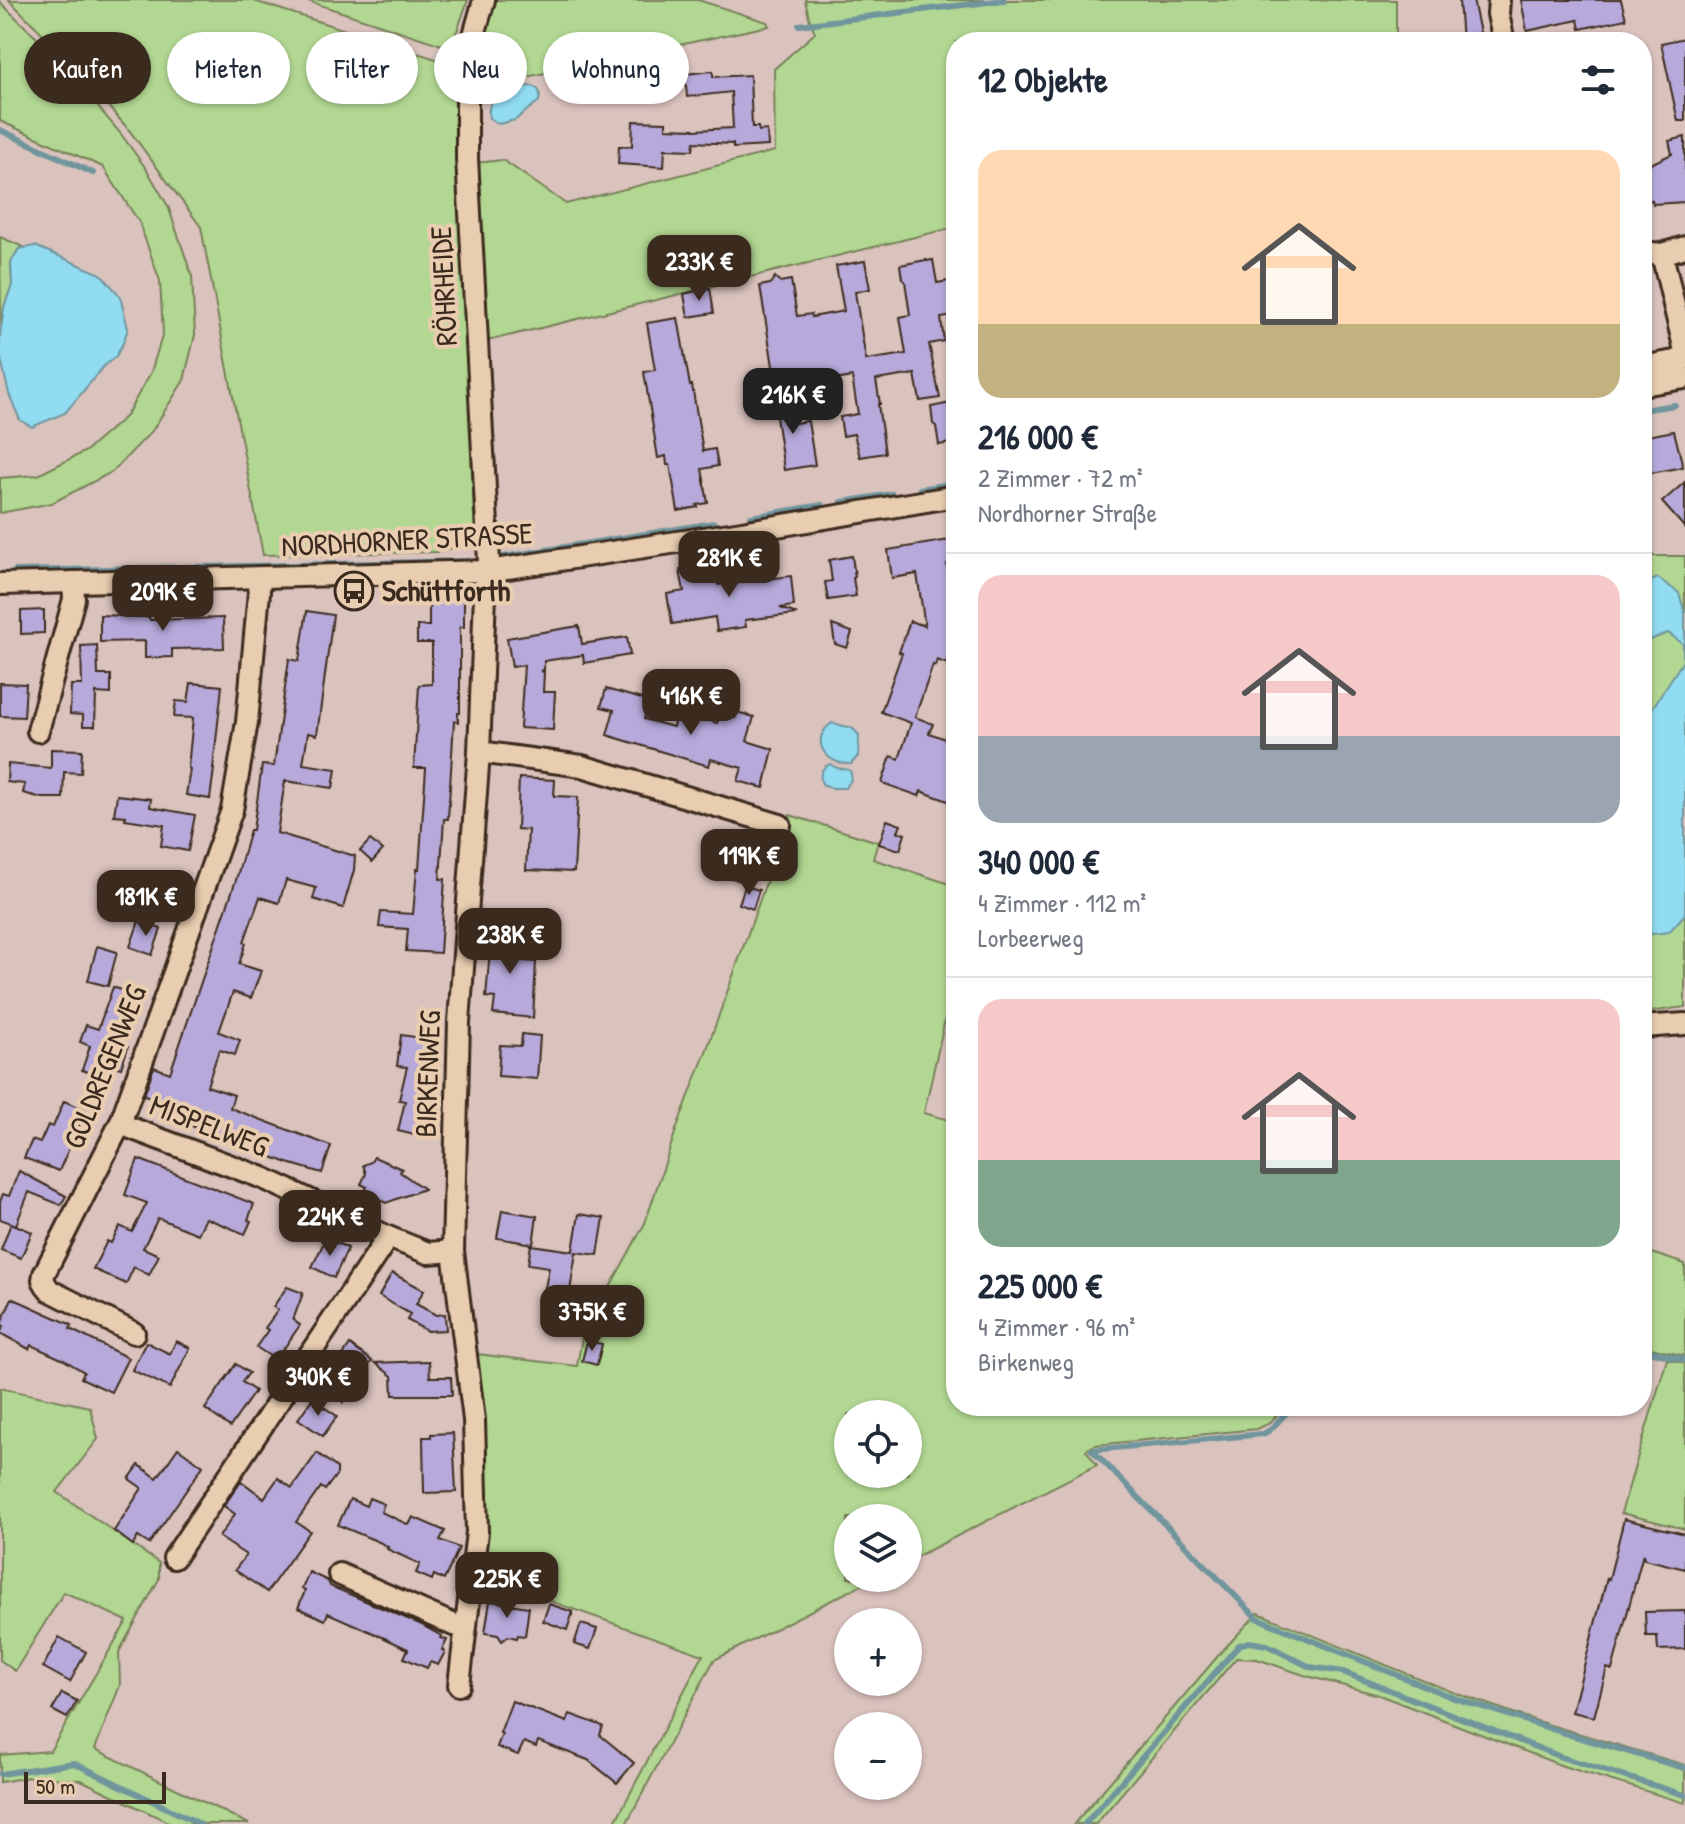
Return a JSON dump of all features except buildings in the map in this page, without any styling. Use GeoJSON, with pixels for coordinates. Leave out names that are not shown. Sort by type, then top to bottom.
{"type":"FeatureCollection","features":[{"type":"Feature","properties":{"kind":"street","name":"RÖHRHEIDE"},"geometry":{"type":"LineString","coordinates":[[484,0],[467,60],[467,158],[488,571]]}},
{"type":"Feature","properties":{"kind":"street"},"geometry":{"type":"LineString","coordinates":[[1499,0],[1502,32]]}},
{"type":"Feature","properties":{"kind":"street"},"geometry":{"type":"LineString","coordinates":[[1685,247],[1652,253],[1685,351]]}},
{"type":"Feature","properties":{"kind":"street"},"geometry":{"type":"LineString","coordinates":[[1652,365],[1685,359]]}},
{"type":"Feature","properties":{"kind":"street"},"geometry":{"type":"LineString","coordinates":[[1652,383],[1685,378]]}},
{"type":"Feature","properties":{"kind":"street","name":"NORDHORNER STRASSE"},"geometry":{"type":"LineString","coordinates":[[0,584],[488,571],[946,498]]}},
{"type":"Feature","properties":{"kind":"street","name":"BIRKENWEG"},"geometry":{"type":"LineString","coordinates":[[459,1685],[477,1532],[474,1420],[453,1251],[459,1022],[479,752],[488,571]]}},
{"type":"Feature","properties":{"kind":"street","name":"GOLDREGENWEG"},"geometry":{"type":"LineString","coordinates":[[134,1333],[49,1290],[43,1280],[120,1124],[232,810],[247,722],[258,578]]}},
{"type":"Feature","properties":{"kind":"street"},"geometry":{"type":"LineString","coordinates":[[38,731],[74,599],[73,582]]}},
{"type":"Feature","properties":{"kind":"street"},"geometry":{"type":"LineString","coordinates":[[479,752],[582,766],[780,825]]}},
{"type":"Feature","properties":{"kind":"street"},"geometry":{"type":"LineString","coordinates":[[1652,1026],[1685,1024]]}},
{"type":"Feature","properties":{"kind":"street","name":"MISPELWEG"},"geometry":{"type":"LineString","coordinates":[[120,1124],[263,1178],[428,1253],[453,1251]]}},
{"type":"Feature","properties":{"kind":"street"},"geometry":{"type":"LineString","coordinates":[[174,1558],[388,1237]]}},
{"type":"Feature","properties":{"kind":"street"},"geometry":{"type":"LineString","coordinates":[[339,1574],[454,1625],[466,1626]]}},
{"type":"Feature","properties":{"kind":"green space"},"geometry":{"type":"Polygon","coordinates":[[[9,0],[251,0],[351,32],[306,32],[306,104],[418,104],[418,53],[434,58],[434,104],[457,104],[475,542],[438,552],[263,555],[201,227],[106,104],[151,104],[151,32],[41,32],[9,0]]]}},
{"type":"Feature","properties":{"kind":"green space"},"geometry":{"type":"Polygon","coordinates":[[[305,0],[468,0],[457,32],[434,32],[434,42],[418,37],[418,32],[402,32],[305,0]]]}},
{"type":"Feature","properties":{"kind":"green space"},"geometry":{"type":"Polygon","coordinates":[[[493,0],[698,0],[767,22],[769,26],[689,43],[689,32],[543,32],[543,73],[527,77],[527,32],[483,32],[493,0]]]}},
{"type":"Feature","properties":{"kind":"green space"},"geometry":{"type":"Polygon","coordinates":[[[805,0],[1396,0],[1396,32],[946,32],[946,229],[483,342],[475,163],[503,160],[566,204],[775,151],[774,69],[815,33],[805,0]]]}},
{"type":"Feature","properties":{"kind":"green space"},"geometry":{"type":"Polygon","coordinates":[[[0,2],[31,32],[24,32],[24,104],[96,104],[147,170],[168,206],[192,276],[195,335],[184,380],[152,431],[112,472],[52,503],[0,513],[0,478],[38,475],[86,451],[126,416],[151,372],[163,333],[160,281],[139,222],[103,167],[0,121],[0,2]]]}},
{"type":"Feature","properties":{"kind":"green space"},"geometry":{"type":"Polygon","coordinates":[[[0,237],[26,248],[19,249],[11,262],[12,285],[1,325],[0,237]]]}},
{"type":"Feature","properties":{"kind":"green space"},"geometry":{"type":"Polygon","coordinates":[[[1652,556],[1685,556],[1685,1007],[1652,1012],[1652,556]]]}},
{"type":"Feature","properties":{"kind":"green space"},"geometry":{"type":"Polygon","coordinates":[[[790,815],[878,842],[873,859],[946,883],[946,1015],[924,1113],[946,1119],[946,1416],[1276,1416],[1257,1429],[1095,1445],[1086,1450],[1097,1465],[922,1554],[922,1504],[834,1504],[834,1592],[848,1592],[714,1660],[626,1824],[614,1824],[703,1655],[480,1576],[476,1354],[577,1366],[582,1338],[645,1223],[790,815]]]}},
{"type":"Feature","properties":{"kind":"green space"},"geometry":{"type":"Polygon","coordinates":[[[1652,1253],[1685,1264],[1685,1356],[1652,1348],[1652,1253]]]}},
{"type":"Feature","properties":{"kind":"green space"},"geometry":{"type":"Polygon","coordinates":[[[1667,1359],[1685,1363],[1685,1529],[1621,1513],[1667,1359]]]}},
{"type":"Feature","properties":{"kind":"green space"},"geometry":{"type":"Polygon","coordinates":[[[0,1388],[90,1407],[98,1439],[57,1492],[159,1563],[159,1579],[119,1652],[120,1685],[95,1749],[249,1824],[172,1824],[81,1780],[29,1777],[0,1782],[0,1755],[50,1751],[127,1621],[64,1592],[15,1671],[0,1660],[0,1388]]]}},
{"type":"Feature","properties":{"kind":"green space"},"geometry":{"type":"Polygon","coordinates":[[[1258,1613],[1455,1693],[1685,1765],[1685,1803],[1563,1766],[1379,1695],[1257,1659],[1236,1658],[1096,1824],[1074,1824],[1258,1613]]]}},
{"type":"Feature","properties":{"kind":"water"},"geometry":{"type":"Polygon","coordinates":[[[527,87],[537,88],[539,101],[515,120],[499,124],[489,118],[490,104],[527,104],[527,87]]]}},
{"type":"Feature","properties":{"kind":"water"},"geometry":{"type":"Polygon","coordinates":[[[35,246],[101,274],[120,296],[128,329],[116,356],[65,413],[32,427],[20,420],[9,394],[0,355],[0,335],[4,307],[12,285],[11,262],[19,249],[35,246]]]}},
{"type":"Feature","properties":{"kind":"water"},"geometry":{"type":"Polygon","coordinates":[[[1658,578],[1679,593],[1685,613],[1685,914],[1669,932],[1652,934],[1652,709],[1683,661],[1683,644],[1668,633],[1652,639],[1652,581],[1658,578]]]}},
{"type":"Feature","properties":{"kind":"water"},"geometry":{"type":"Polygon","coordinates":[[[832,723],[852,728],[859,735],[858,756],[851,764],[834,760],[823,750],[821,737],[832,723]]]}},
{"type":"Feature","properties":{"kind":"water"},"geometry":{"type":"Polygon","coordinates":[[[830,764],[849,770],[851,779],[845,788],[822,784],[822,772],[830,764]]]}},
{"type":"Feature","properties":{"kind":"waterway"},"geometry":{"type":"LineString","coordinates":[[799,25],[1004,0]]}},
{"type":"Feature","properties":{"kind":"waterway"},"geometry":{"type":"LineString","coordinates":[[0,130],[93,173]]}},
{"type":"Feature","properties":{"kind":"waterway"},"geometry":{"type":"LineString","coordinates":[[1652,408],[1675,405]]}},
{"type":"Feature","properties":{"kind":"waterway"},"geometry":{"type":"LineString","coordinates":[[920,489],[946,485]]}},
{"type":"Feature","properties":{"kind":"waterway"},"geometry":{"type":"LineString","coordinates":[[842,502],[892,494]]}},
{"type":"Feature","properties":{"kind":"waterway"},"geometry":{"type":"LineString","coordinates":[[751,517],[822,505]]}},
{"type":"Feature","properties":{"kind":"waterway"},"geometry":{"type":"LineString","coordinates":[[503,557],[714,523]]}},
{"type":"Feature","properties":{"kind":"waterway"},"geometry":{"type":"LineString","coordinates":[[15,571],[470,561]]}},
{"type":"Feature","properties":{"kind":"waterway"},"geometry":{"type":"LineString","coordinates":[[1652,1352],[1685,1360]]}},
{"type":"Feature","properties":{"kind":"waterway"},"geometry":{"type":"LineString","coordinates":[[1092,1450],[1263,1434],[1283,1416]]}},
{"type":"Feature","properties":{"kind":"waterway"},"geometry":{"type":"LineString","coordinates":[[1092,1450],[1257,1618],[1454,1698],[1685,1768]]}},
{"type":"Feature","properties":{"kind":"waterway"},"geometry":{"type":"LineString","coordinates":[[1085,1824],[1239,1645],[1249,1642],[1267,1645],[1310,1667],[1343,1672],[1561,1757],[1685,1795]]}},
{"type":"Feature","properties":{"kind":"waterway"},"geometry":{"type":"LineString","coordinates":[[0,1774],[74,1763],[200,1824]]}},
{"type":"Feature","properties":{"kind":"place","name":"Schüttforth"},"geometry":{"type":"Point","coordinates":[354,591]}}]}
